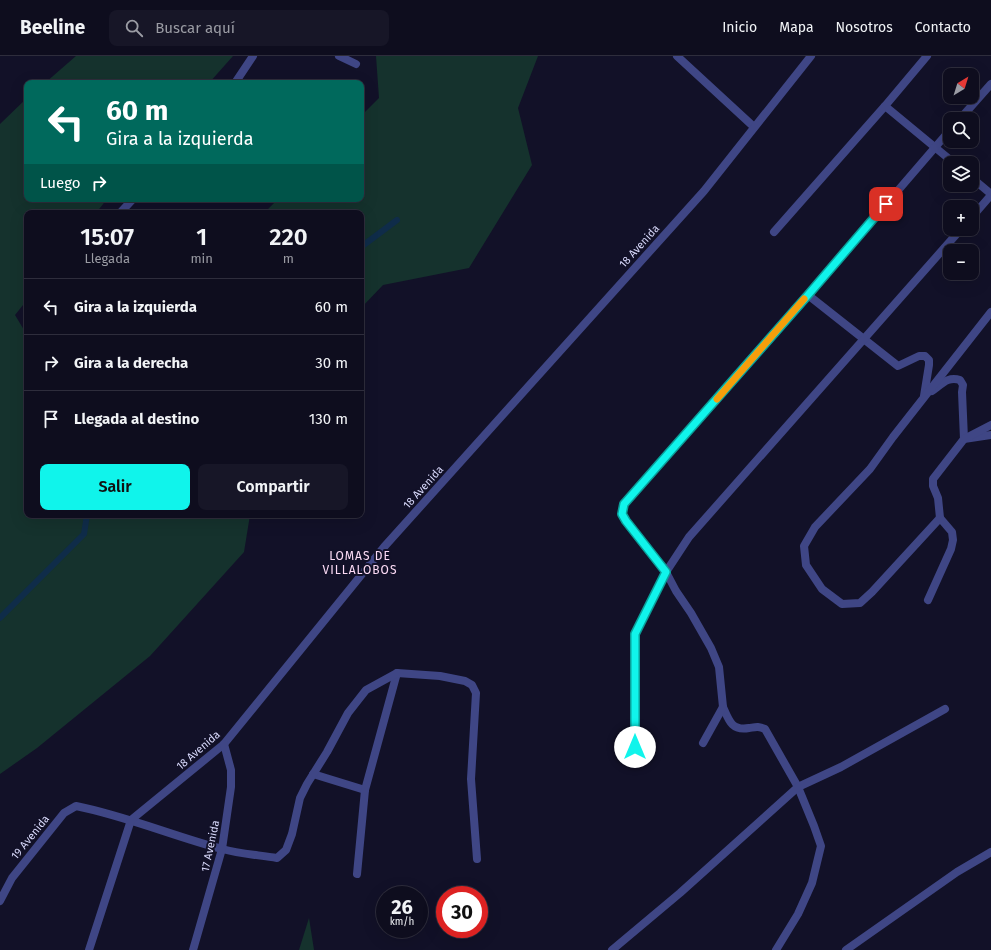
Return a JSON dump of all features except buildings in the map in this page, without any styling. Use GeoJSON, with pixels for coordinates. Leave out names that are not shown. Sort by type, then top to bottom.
{"type":"FeatureCollection","features":[{"type":"Feature","properties":{"kind":"street"},"geometry":{"type":"LineString","coordinates":[[237,80],[253,56]]}},
{"type":"Feature","properties":{"kind":"street"},"geometry":{"type":"LineString","coordinates":[[339,56],[356,64]]}},
{"type":"Feature","properties":{"kind":"street"},"geometry":{"type":"LineString","coordinates":[[677,56],[754,127]]}},
{"type":"Feature","properties":{"kind":"street"},"geometry":{"type":"LineString","coordinates":[[774,232],[927,56]]}},
{"type":"Feature","properties":{"kind":"street","name":"18 Avenida"},"geometry":{"type":"LineString","coordinates":[[131,820],[224,744],[384,547],[704,191],[808,57]]}},
{"type":"Feature","properties":{"kind":"street"},"geometry":{"type":"LineString","coordinates":[[966,112],[991,84]]}},
{"type":"Feature","properties":{"kind":"street"},"geometry":{"type":"LineString","coordinates":[[885,106],[945,156]]}},
{"type":"Feature","properties":{"kind":"street"},"geometry":{"type":"LineString","coordinates":[[776,950],[798,914],[812,883],[821,846],[798,787],[765,729],[759,726],[743,729],[736,728],[730,723],[723,708],[719,667],[707,641],[666,572],[626,521],[622,514],[624,504],[808,295],[943,137]]}},
{"type":"Feature","properties":{"kind":"street"},"geometry":{"type":"LineString","coordinates":[[979,184],[991,194],[979,209]]}},
{"type":"Feature","properties":{"kind":"street"},"geometry":{"type":"LineString","coordinates":[[123,210],[130,202]]}},
{"type":"Feature","properties":{"kind":"street"},"geometry":{"type":"LineString","coordinates":[[635,747],[635,634],[666,572],[689,538],[955,236]]}},
{"type":"Feature","properties":{"kind":"street"},"geometry":{"type":"LineString","coordinates":[[808,295],[898,366],[919,356],[925,356],[929,360],[929,365],[923,398]]}},
{"type":"Feature","properties":{"kind":"street"},"geometry":{"type":"LineString","coordinates":[[940,518],[860,603],[842,604],[822,589],[806,565],[804,546],[815,527],[870,469],[892,437],[991,312]]}},
{"type":"Feature","properties":{"kind":"street"},"geometry":{"type":"LineString","coordinates":[[923,398],[947,380],[954,378],[960,380],[963,385],[964,439]]}},
{"type":"Feature","properties":{"kind":"street"},"geometry":{"type":"LineString","coordinates":[[928,600],[951,549],[952,540],[952,532],[940,518],[938,498],[933,486],[933,479],[964,439],[991,425]]}},
{"type":"Feature","properties":{"kind":"street"},"geometry":{"type":"LineString","coordinates":[[964,439],[991,435]]}},
{"type":"Feature","properties":{"kind":"street"},"geometry":{"type":"LineString","coordinates":[[357,874],[365,790],[398,673]]}},
{"type":"Feature","properties":{"kind":"street"},"geometry":{"type":"LineString","coordinates":[[365,790],[313,774],[348,713],[366,690],[398,673],[440,676],[465,681],[472,685],[476,693],[471,779],[477,859]]}},
{"type":"Feature","properties":{"kind":"street"},"geometry":{"type":"LineString","coordinates":[[703,743],[723,708]]}},
{"type":"Feature","properties":{"kind":"street"},"geometry":{"type":"LineString","coordinates":[[612,950],[680,893],[798,787],[841,768],[945,709]]}},
{"type":"Feature","properties":{"kind":"street","name":"17 Avenida"},"geometry":{"type":"LineString","coordinates":[[193,950],[222,849],[232,787],[231,770],[224,744]]}},
{"type":"Feature","properties":{"kind":"street","name":"19 Avenida"},"geometry":{"type":"LineString","coordinates":[[0,901],[12,878],[64,813],[76,806],[131,820],[222,849],[277,858],[286,850],[292,834],[300,798],[306,784],[313,774]]}},
{"type":"Feature","properties":{"kind":"street"},"geometry":{"type":"LineString","coordinates":[[89,950],[131,820]]}},
{"type":"Feature","properties":{"kind":"street"},"geometry":{"type":"LineString","coordinates":[[846,950],[957,872],[991,852]]}},
{"type":"Feature","properties":{"kind":"green space"},"geometry":{"type":"Polygon","coordinates":[[[76,56],[233,56],[212,80],[48,80],[76,56]]]}},
{"type":"Feature","properties":{"kind":"green space"},"geometry":{"type":"Polygon","coordinates":[[[376,56],[538,56],[518,108],[532,165],[469,268],[383,285],[364,305],[364,210],[267,210],[275,202],[364,202],[364,113],[379,98],[376,56]]]}},
{"type":"Feature","properties":{"kind":"green space"},"geometry":{"type":"Polygon","coordinates":[[[24,101],[24,202],[105,202],[98,210],[24,210],[24,304],[15,315],[24,330],[24,518],[250,518],[244,552],[150,656],[37,748],[0,774],[0,124],[24,101]]]}},
{"type":"Feature","properties":{"kind":"green space"},"geometry":{"type":"Polygon","coordinates":[[[309,918],[314,950],[299,950],[309,918]]]}},
{"type":"Feature","properties":{"kind":"waterway"},"geometry":{"type":"LineString","coordinates":[[364,245],[397,220]]}},
{"type":"Feature","properties":{"kind":"waterway"},"geometry":{"type":"LineString","coordinates":[[0,618],[84,534],[87,518]]}},
{"type":"Feature","properties":{"kind":"slow traffic"},"geometry":{"type":"LineString","coordinates":[[717,399],[804,299]]}},
{"type":"Feature","properties":{"kind":"district","name":"LOMAS DE VILLALOBOS"},"geometry":{"type":"Point","coordinates":[360,563]}},
{"type":"Feature","properties":{"kind":"route"},"geometry":{"type":"LineString","coordinates":[[635,747],[635,634],[666,572],[626,521],[622,514],[624,504],[886,204]]}}]}
